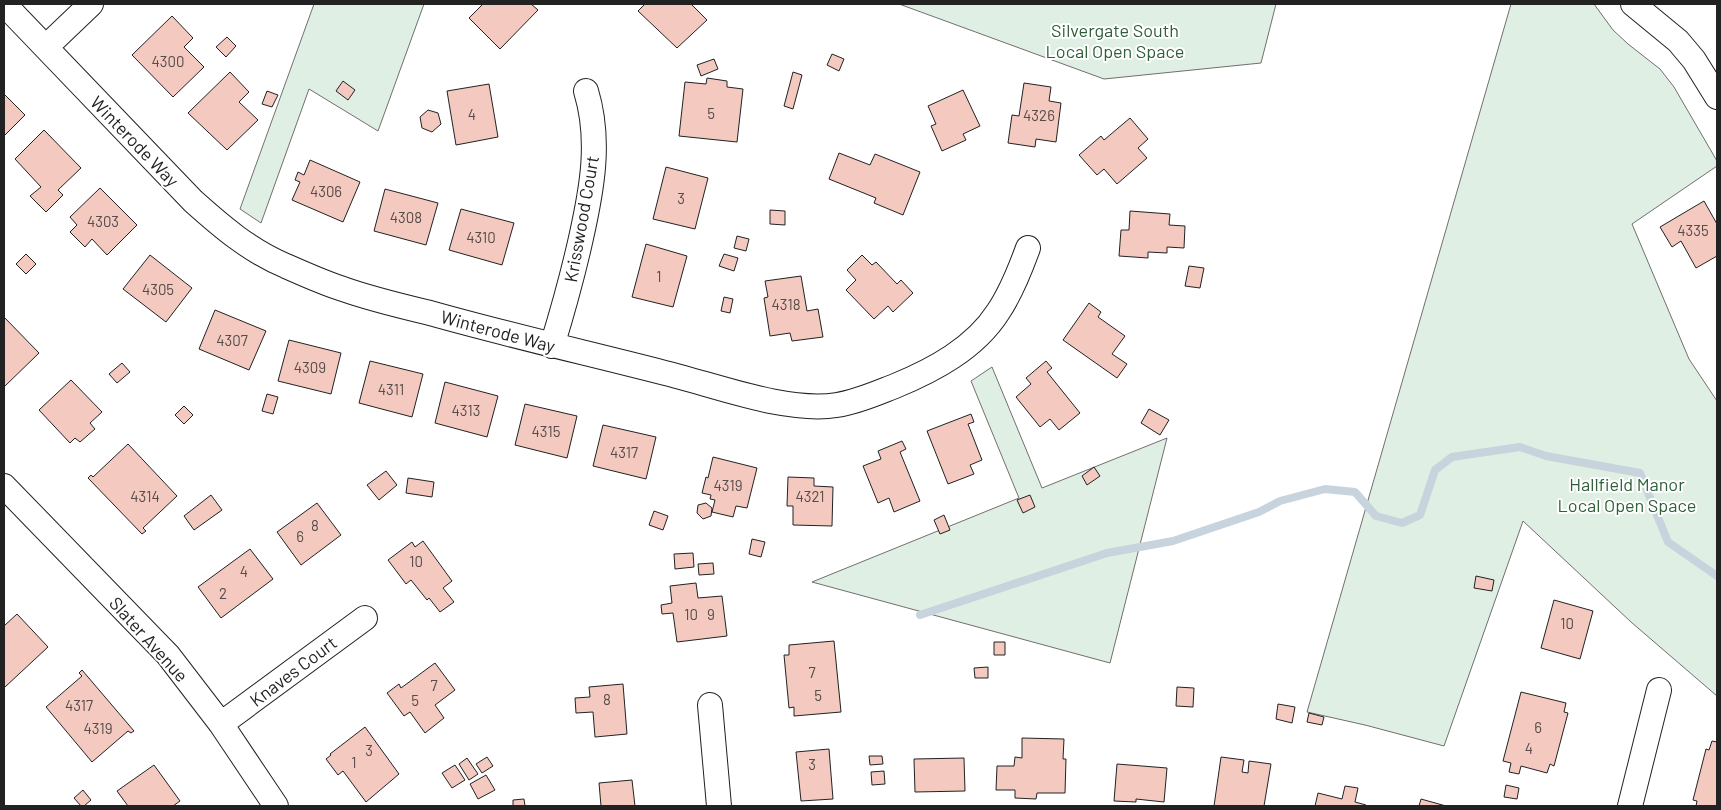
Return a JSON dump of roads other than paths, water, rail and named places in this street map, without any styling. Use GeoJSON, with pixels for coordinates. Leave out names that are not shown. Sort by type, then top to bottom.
{"type":"FeatureCollection","features":[{"type":"Feature","properties":{"kind":"street","name":"Winterode Way"},"geometry":{"type":"LineString","coordinates":[[4,4],[193,201],[224,229],[251,249],[284,266],[343,290],[552,346],[784,403],[814,406],[837,405],[870,396],[915,378],[959,352],[978,336],[998,313],[1017,276],[1028,248]]}},
{"type":"Feature","properties":{"kind":"street"},"geometry":{"type":"LineString","coordinates":[[46,47],[91,4]]}},
{"type":"Feature","properties":{"kind":"street"},"geometry":{"type":"LineString","coordinates":[[1633,4],[1678,41],[1694,60],[1717,97]]}},
{"type":"Feature","properties":{"kind":"street","name":"Krisswood Court"},"geometry":{"type":"LineString","coordinates":[[552,346],[571,283],[593,177],[594,125],[586,91]]}},
{"type":"Feature","properties":{"kind":"street","name":"Slater Avenue"},"geometry":{"type":"LineString","coordinates":[[4,486],[168,655],[221,724],[276,806]]}},
{"type":"Feature","properties":{"kind":"street","name":"Knaves Court"},"geometry":{"type":"LineString","coordinates":[[221,724],[365,618]]}},
{"type":"Feature","properties":{"kind":"street"},"geometry":{"type":"LineString","coordinates":[[1630,806],[1659,690]]}},
{"type":"Feature","properties":{"kind":"street"},"geometry":{"type":"LineString","coordinates":[[710,705],[719,806]]}},
{"type":"Feature","properties":{"kind":"waterway"},"geometry":{"type":"LineString","coordinates":[[920,615],[1107,553],[1173,541],[1259,512],[1280,501],[1325,489],[1355,492],[1376,516],[1402,523],[1420,515],[1435,470],[1452,457],[1520,447],[1546,456],[1640,473],[1668,542],[1717,576]]}},
{"type":"Feature","properties":{"kind":"park label","name":"Silvergate South Local Open Space"},"geometry":{"type":"Point","coordinates":[1115,40]}},
{"type":"Feature","properties":{"kind":"park label","name":"Hallfield Manor Local Open Space"},"geometry":{"type":"Point","coordinates":[1627,494]}}]}
